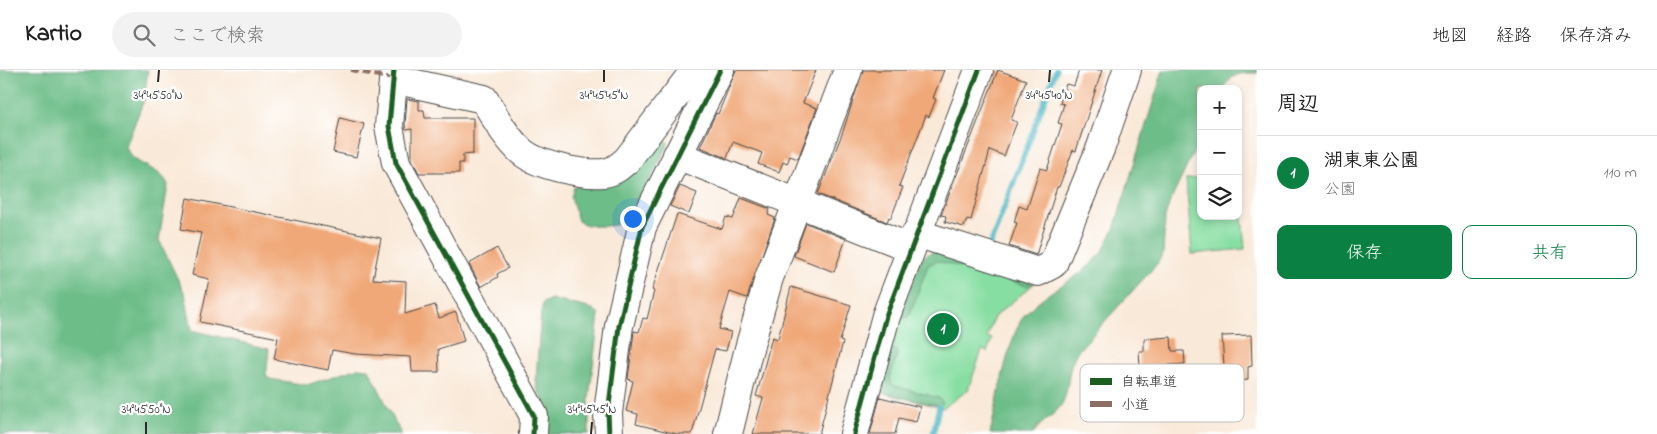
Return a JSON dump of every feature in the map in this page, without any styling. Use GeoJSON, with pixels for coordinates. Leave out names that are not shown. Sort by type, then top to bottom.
{"type":"FeatureCollection","features":[{"type":"Feature","properties":{"kind":"street"},"geometry":{"type":"LineString","coordinates":[[533,434],[534,416],[396,164],[389,126],[394,75],[484,99],[502,130],[523,153],[551,166],[606,173],[618,168],[627,160],[695,70]]}},
{"type":"Feature","properties":{"kind":"street"},"geometry":{"type":"LineString","coordinates":[[609,434],[608,413],[619,326],[642,226],[720,70]]}},
{"type":"Feature","properties":{"kind":"street"},"geometry":{"type":"LineString","coordinates":[[728,434],[759,311],[796,203],[848,70]]}},
{"type":"Feature","properties":{"kind":"street"},"geometry":{"type":"LineString","coordinates":[[854,434],[879,338],[979,70]]}},
{"type":"Feature","properties":{"kind":"street"},"geometry":{"type":"LineString","coordinates":[[677,155],[796,203],[914,241],[1038,272],[1053,264],[1101,147],[1127,70]]}},
{"type":"Feature","properties":{"kind":"green space"},"geometry":{"type":"Polygon","coordinates":[[[0,70],[148,70],[144,100],[126,146],[133,158],[159,174],[168,185],[159,240],[185,294],[192,330],[269,349],[266,376],[270,379],[307,385],[358,368],[369,369],[401,434],[0,434],[0,70]]]}},
{"type":"Feature","properties":{"kind":"green space"},"geometry":{"type":"Polygon","coordinates":[[[1163,70],[1257,70],[1257,73],[1237,75],[1225,85],[1197,85],[1197,145],[1169,204],[1165,218],[1163,254],[1157,264],[1077,352],[1072,364],[1065,396],[1060,407],[1033,434],[990,434],[1009,353],[1014,337],[1026,313],[1044,297],[1075,277],[1093,262],[1103,250],[1114,229],[1163,70]]]}},
{"type":"Feature","properties":{"kind":"green space"},"geometry":{"type":"Polygon","coordinates":[[[660,137],[668,142],[667,147],[629,220],[604,226],[583,224],[578,221],[571,197],[574,187],[660,137]]]}},
{"type":"Feature","properties":{"kind":"green space"},"geometry":{"type":"Polygon","coordinates":[[[1197,178],[1197,220],[1242,220],[1242,217],[1245,249],[1192,254],[1186,179],[1197,178]]]}},
{"type":"Feature","properties":{"kind":"green space"},"geometry":{"type":"Polygon","coordinates":[[[936,250],[1035,283],[994,317],[987,337],[992,339],[987,352],[982,350],[968,390],[943,408],[883,393],[891,342],[905,299],[936,250]]]}},
{"type":"Feature","properties":{"kind":"green space"},"geometry":{"type":"Polygon","coordinates":[[[936,250],[976,267],[971,270],[937,261],[928,265],[909,316],[903,319],[901,313],[921,258],[936,250]]]}},
{"type":"Feature","properties":{"kind":"green space"},"geometry":{"type":"Polygon","coordinates":[[[990,271],[1035,283],[1027,286],[993,276],[990,271]]]}},
{"type":"Feature","properties":{"kind":"green space"},"geometry":{"type":"Polygon","coordinates":[[[551,299],[593,309],[599,315],[589,399],[589,434],[548,434],[548,413],[537,388],[536,379],[541,312],[543,303],[551,299]]]}},
{"type":"Feature","properties":{"kind":"green space"},"geometry":{"type":"Polygon","coordinates":[[[891,349],[897,351],[890,378],[892,385],[939,398],[943,403],[940,406],[883,393],[880,390],[891,349]]]}},
{"type":"Feature","properties":{"kind":"building"},"geometry":{"type":"Polygon","coordinates":[[[736,70],[816,70],[803,103],[817,108],[798,159],[790,156],[787,164],[783,162],[779,172],[758,164],[762,153],[733,142],[727,158],[700,147],[716,113],[718,114],[736,70]]]}},
{"type":"Feature","properties":{"kind":"building"},"geometry":{"type":"Polygon","coordinates":[[[863,70],[944,70],[933,98],[936,99],[929,117],[926,115],[899,186],[903,187],[891,218],[889,217],[887,222],[818,194],[842,134],[863,70]]]}},
{"type":"Feature","properties":{"kind":"building"},"geometry":{"type":"Polygon","coordinates":[[[998,70],[1026,80],[1011,120],[1017,122],[1004,156],[990,150],[971,220],[967,219],[964,227],[945,222],[946,216],[941,215],[998,70]]]}},
{"type":"Feature","properties":{"kind":"building"},"geometry":{"type":"Polygon","coordinates":[[[1079,70],[1102,70],[1076,151],[1073,150],[1059,187],[1057,187],[1036,255],[1009,246],[1017,223],[1014,222],[1019,206],[1027,209],[1040,168],[1047,170],[1062,124],[1058,123],[1064,104],[1060,103],[1066,84],[1074,86],[1079,70]]]}},
{"type":"Feature","properties":{"kind":"building"},"geometry":{"type":"Polygon","coordinates":[[[407,99],[419,101],[419,110],[424,110],[425,118],[473,118],[473,154],[463,155],[463,163],[459,163],[459,173],[419,173],[412,160],[412,129],[406,130],[405,125],[407,99]]]}},
{"type":"Feature","properties":{"kind":"building"},"geometry":{"type":"Polygon","coordinates":[[[340,118],[364,124],[356,157],[333,152],[340,118]]]}},
{"type":"Feature","properties":{"kind":"building"},"geometry":{"type":"Polygon","coordinates":[[[680,186],[697,193],[689,214],[670,206],[680,186]]]}},
{"type":"Feature","properties":{"kind":"building"},"geometry":{"type":"Polygon","coordinates":[[[187,198],[381,238],[373,279],[406,281],[405,314],[435,305],[439,318],[456,312],[464,341],[438,349],[439,372],[412,372],[411,357],[355,354],[332,350],[328,370],[274,359],[278,338],[200,322],[209,279],[192,275],[201,233],[181,229],[187,198]]]}},
{"type":"Feature","properties":{"kind":"building"},"geometry":{"type":"Polygon","coordinates":[[[741,198],[770,209],[768,215],[775,218],[747,298],[730,292],[719,329],[731,332],[726,351],[715,349],[692,434],[677,434],[636,424],[638,414],[626,411],[633,381],[628,379],[634,331],[639,332],[643,318],[647,319],[654,291],[652,290],[677,214],[722,229],[726,217],[733,219],[741,198]]]}},
{"type":"Feature","properties":{"kind":"building"},"geometry":{"type":"Polygon","coordinates":[[[806,223],[846,239],[834,272],[794,256],[806,223]]]}},
{"type":"Feature","properties":{"kind":"building"},"geometry":{"type":"Polygon","coordinates":[[[497,248],[508,268],[497,274],[498,277],[481,287],[469,264],[497,248]]]}},
{"type":"Feature","properties":{"kind":"building"},"geometry":{"type":"Polygon","coordinates":[[[791,287],[851,305],[840,341],[843,342],[819,434],[753,434],[763,398],[756,396],[772,337],[778,339],[791,287]]]}},
{"type":"Feature","properties":{"kind":"building"},"geometry":{"type":"Polygon","coordinates":[[[1251,335],[1252,366],[1248,367],[1248,380],[1244,380],[1244,364],[1224,364],[1222,336],[1251,335]]]}},
{"type":"Feature","properties":{"kind":"building"},"geometry":{"type":"Polygon","coordinates":[[[1171,337],[1172,351],[1184,351],[1185,364],[1140,364],[1139,351],[1144,351],[1144,339],[1171,337]]]}},
{"type":"Feature","properties":{"kind":"building"},"geometry":{"type":"Polygon","coordinates":[[[880,397],[920,407],[916,422],[899,418],[895,434],[870,434],[880,397]]]}},
{"type":"Feature","properties":{"kind":"waterway"},"geometry":{"type":"LineString","coordinates":[[989,248],[1056,70]]}},
{"type":"Feature","properties":{"kind":"waterway"},"geometry":{"type":"LineString","coordinates":[[933,434],[939,407]]}},
{"type":"Feature","properties":{"kind":"marked path"},"geometry":{"type":"LineString","coordinates":[[351,70],[393,79]]}},
{"type":"Feature","properties":{"kind":"cycle path"},"geometry":{"type":"LineString","coordinates":[[394,70],[389,126],[396,163],[534,416],[533,434]]}},
{"type":"Feature","properties":{"kind":"cycle path"},"geometry":{"type":"LineString","coordinates":[[609,434],[608,413],[619,326],[642,227],[720,70]]}},
{"type":"Feature","properties":{"kind":"cycle path"},"geometry":{"type":"LineString","coordinates":[[854,434],[886,316],[979,70]]}},
{"type":"Feature","properties":{"kind":"place","name":"湖東東公園"},"geometry":{"type":"Point","coordinates":[943,329]}}]}
